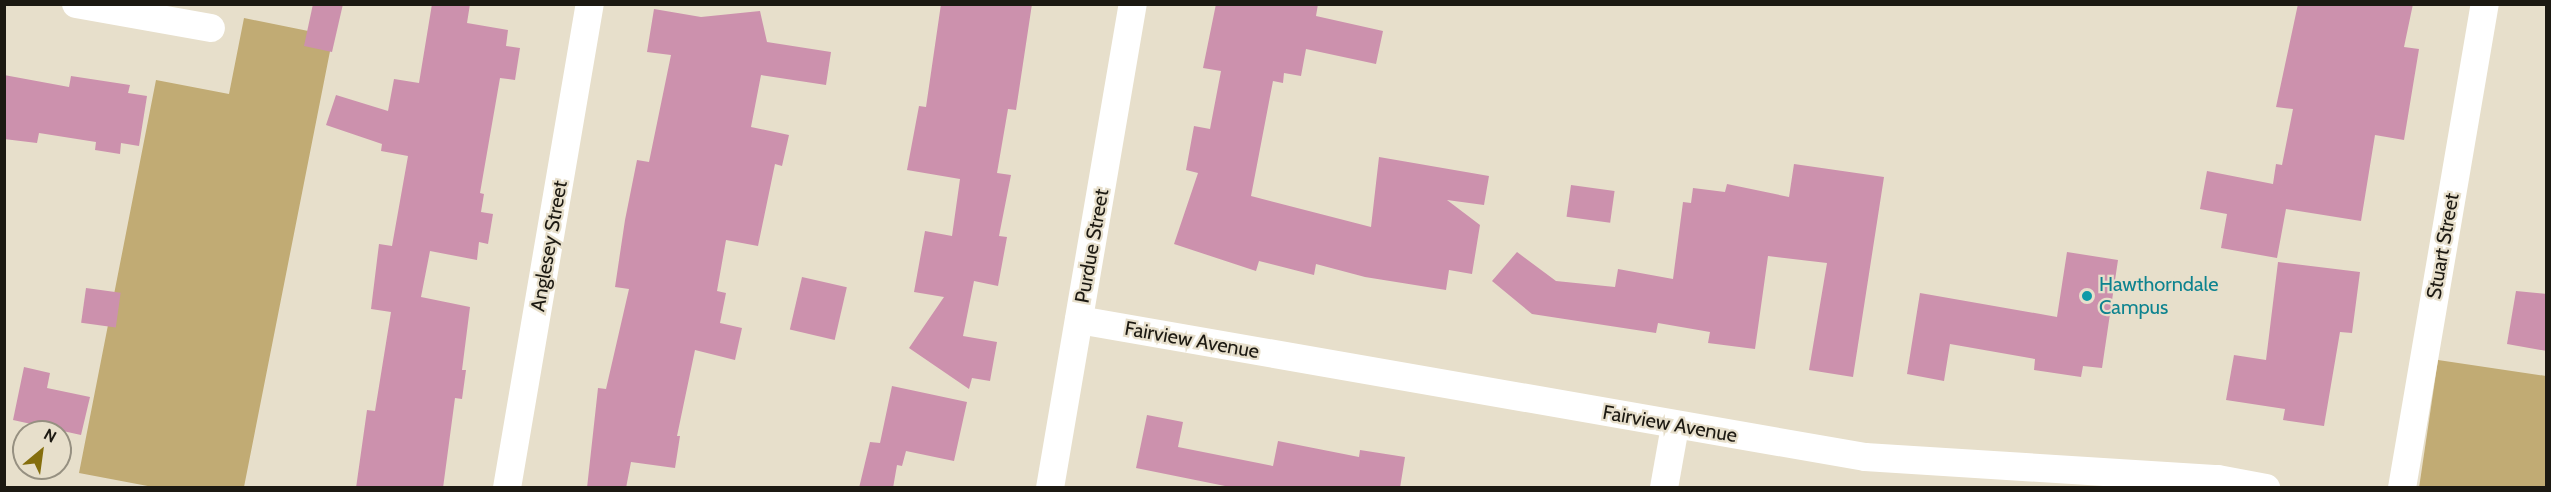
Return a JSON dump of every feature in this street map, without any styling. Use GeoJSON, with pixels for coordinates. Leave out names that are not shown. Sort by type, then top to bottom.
{"type":"FeatureCollection","features":[{"type":"Feature","properties":{"kind":"street"},"geometry":{"type":"LineString","coordinates":[[76,4],[211,28]]}},
{"type":"Feature","properties":{"kind":"street","name":"Anglesey Street"},"geometry":{"type":"LineString","coordinates":[[507,488],[590,4]]}},
{"type":"Feature","properties":{"kind":"street","name":"Purdue Street"},"geometry":{"type":"LineString","coordinates":[[1050,488],[1133,4]]}},
{"type":"Feature","properties":{"kind":"street","name":"Stuart Street"},"geometry":{"type":"LineString","coordinates":[[2402,488],[2485,4]]}},
{"type":"Feature","properties":{"kind":"street","name":"Fairview Avenue"},"geometry":{"type":"LineString","coordinates":[[1079,320],[1675,426],[1865,457],[2218,479],[2266,488]]}},
{"type":"Feature","properties":{"kind":"street"},"geometry":{"type":"LineString","coordinates":[[1665,488],[1675,426]]}},
{"type":"Feature","properties":{"kind":"shaded area"},"geometry":{"type":"Polygon","coordinates":[[[244,18],[333,36],[244,487],[153,487],[79,473],[156,80],[229,94],[244,18]]]}},
{"type":"Feature","properties":{"kind":"shaded area"},"geometry":{"type":"Polygon","coordinates":[[[2438,360],[2546,376],[2546,487],[2419,488],[2438,360]]]}},
{"type":"Feature","properties":{"kind":"building"},"geometry":{"type":"Polygon","coordinates":[[[313,4],[343,4],[332,52],[304,46],[313,4]]]}},
{"type":"Feature","properties":{"kind":"building"},"geometry":{"type":"Polygon","coordinates":[[[432,4],[470,4],[467,23],[508,30],[506,46],[520,48],[515,80],[500,78],[480,193],[484,194],[481,212],[493,214],[488,244],[479,242],[477,260],[430,251],[421,297],[470,307],[462,370],[466,370],[462,399],[455,398],[443,488],[356,488],[367,410],[375,411],[391,312],[371,309],[379,244],[392,246],[408,156],[381,151],[382,144],[326,125],[336,95],[388,111],[394,79],[419,83],[432,4]]]}},
{"type":"Feature","properties":{"kind":"building"},"geometry":{"type":"Polygon","coordinates":[[[941,4],[1032,4],[1016,110],[1008,109],[997,173],[1011,175],[999,236],[1007,237],[998,286],[974,281],[963,336],[997,342],[990,381],[972,378],[969,389],[909,348],[944,297],[914,292],[925,231],[952,236],[960,179],[907,170],[919,106],[926,107],[941,4]]]}},
{"type":"Feature","properties":{"kind":"building"},"geometry":{"type":"Polygon","coordinates":[[[1216,4],[1318,4],[1316,16],[1383,31],[1376,64],[1306,49],[1301,76],[1284,73],[1283,83],[1273,81],[1251,196],[1371,227],[1379,157],[1489,176],[1484,205],[1447,200],[1480,225],[1472,274],[1449,270],[1446,290],[1365,277],[1316,264],[1314,275],[1259,261],[1256,271],[1174,244],[1198,173],[1186,170],[1194,126],[1210,129],[1221,71],[1203,68],[1216,4]]]}},
{"type":"Feature","properties":{"kind":"building"},"geometry":{"type":"Polygon","coordinates":[[[2298,4],[2413,4],[2404,47],[2419,49],[2404,140],[2375,135],[2361,221],[2286,209],[2277,258],[2221,248],[2227,214],[2200,209],[2207,171],[2273,184],[2276,164],[2282,165],[2293,109],[2276,107],[2298,4]]]}},
{"type":"Feature","properties":{"kind":"building"},"geometry":{"type":"Polygon","coordinates":[[[654,9],[701,17],[760,11],[767,42],[831,52],[826,85],[761,75],[751,127],[789,135],[782,166],[775,164],[758,246],[726,240],[717,291],[726,293],[720,323],[742,328],[735,360],[695,350],[677,436],[680,436],[675,468],[631,462],[626,488],[587,488],[598,388],[606,389],[629,289],[615,287],[625,220],[637,160],[649,162],[671,55],[647,52],[654,9]]]}},
{"type":"Feature","properties":{"kind":"building"},"geometry":{"type":"Polygon","coordinates":[[[4,75],[69,87],[71,76],[130,85],[128,93],[147,96],[139,146],[121,143],[120,154],[95,150],[96,142],[39,133],[37,143],[4,139],[4,75]]]}},
{"type":"Feature","properties":{"kind":"building"},"geometry":{"type":"Polygon","coordinates":[[[1794,164],[1884,177],[1853,377],[1809,370],[1827,263],[1768,256],[1755,349],[1708,343],[1710,332],[1658,323],[1656,333],[1532,314],[1492,281],[1517,252],[1556,281],[1615,287],[1618,269],[1673,279],[1683,202],[1691,203],[1693,188],[1725,192],[1727,184],[1789,197],[1794,164]]]}},
{"type":"Feature","properties":{"kind":"building"},"geometry":{"type":"Polygon","coordinates":[[[1571,185],[1615,191],[1610,223],[1567,217],[1571,185]]]}},
{"type":"Feature","properties":{"kind":"building"},"geometry":{"type":"Polygon","coordinates":[[[2067,252],[2118,260],[2102,368],[2083,366],[2081,377],[2034,370],[2035,359],[1950,344],[1944,381],[1907,374],[1920,293],[2057,317],[2067,252]]]}},
{"type":"Feature","properties":{"kind":"building"},"geometry":{"type":"Polygon","coordinates":[[[2278,262],[2360,272],[2352,333],[2340,332],[2324,426],[2283,420],[2285,409],[2226,400],[2234,355],[2266,360],[2278,262]]]}},
{"type":"Feature","properties":{"kind":"building"},"geometry":{"type":"Polygon","coordinates":[[[802,277],[847,287],[835,340],[790,330],[802,277]]]}},
{"type":"Feature","properties":{"kind":"building"},"geometry":{"type":"Polygon","coordinates":[[[86,288],[121,293],[116,328],[81,323],[86,288]]]}},
{"type":"Feature","properties":{"kind":"building"},"geometry":{"type":"Polygon","coordinates":[[[2516,291],[2547,294],[2547,351],[2507,344],[2516,291]]]}},
{"type":"Feature","properties":{"kind":"building"},"geometry":{"type":"Polygon","coordinates":[[[24,367],[50,373],[47,388],[90,397],[81,435],[72,433],[72,420],[13,420],[24,367]]]}},
{"type":"Feature","properties":{"kind":"building"},"geometry":{"type":"Polygon","coordinates":[[[892,386],[967,402],[954,461],[906,451],[902,466],[897,465],[893,488],[859,488],[870,442],[880,443],[892,386]]]}},
{"type":"Feature","properties":{"kind":"building"},"geometry":{"type":"Polygon","coordinates":[[[1147,415],[1183,422],[1178,447],[1273,466],[1278,441],[1359,457],[1360,450],[1405,457],[1400,488],[1235,488],[1136,468],[1147,415]]]}},
{"type":"Feature","properties":{"kind":"place","name":"Hawthorndale Campus"},"geometry":{"type":"Point","coordinates":[2087,296]}}]}
